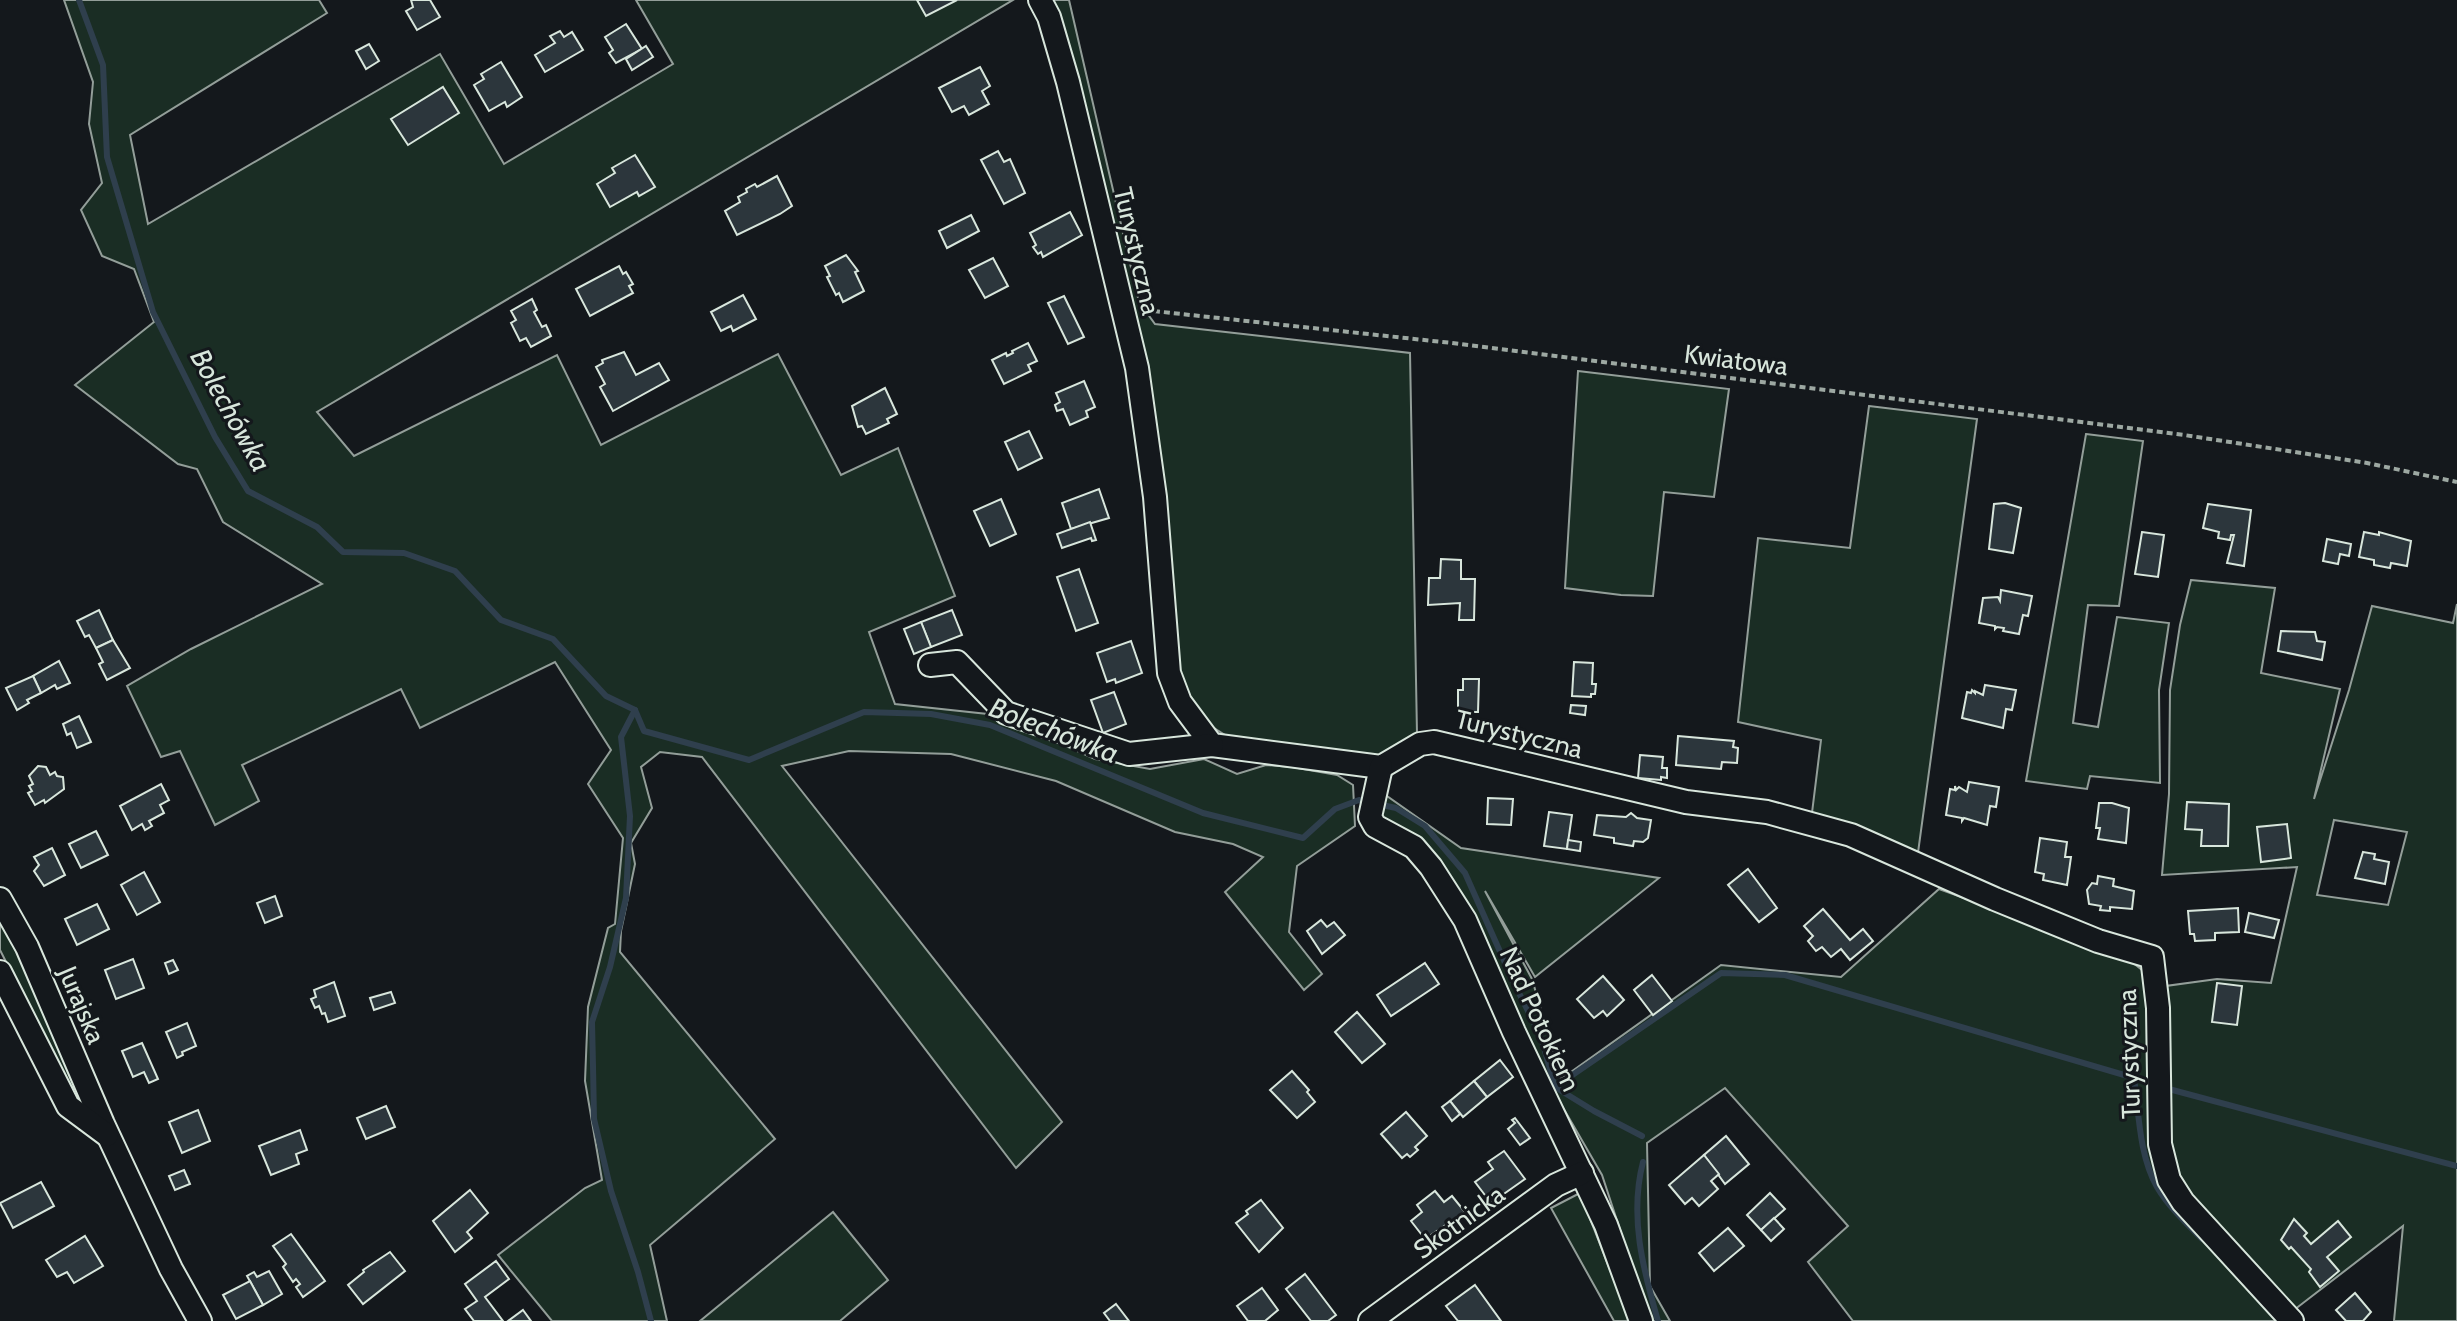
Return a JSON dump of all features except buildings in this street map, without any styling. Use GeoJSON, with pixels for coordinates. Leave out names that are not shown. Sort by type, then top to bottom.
{"type":"FeatureCollection","features":[{"type":"Feature","properties":{"kind":"street","name":"Turystyczna"},"geometry":{"type":"LineString","coordinates":[[1040,0],[1049,17],[1068,82],[1137,368],[1155,497],[1169,673],[1180,702],[1212,745]]}},
{"type":"Feature","properties":{"kind":"street"},"geometry":{"type":"LineString","coordinates":[[930,665],[957,662],[1006,713],[1129,754],[1212,745],[1378,776]]}},
{"type":"Feature","properties":{"kind":"street","name":"Turystyczna"},"geometry":{"type":"LineString","coordinates":[[1378,776],[1420,744],[1434,742],[1686,802],[1767,812],[1851,835],[2083,935],[2152,957],[2158,1008],[2160,1144],[2169,1180],[2183,1202],[2292,1321]]}},
{"type":"Feature","properties":{"kind":"street","name":"Nad Potokiem"},"geometry":{"type":"LineString","coordinates":[[1378,776],[1370,817],[1375,826],[1414,847],[1431,867],[1465,920],[1514,1032],[1606,1225],[1641,1321]]}},
{"type":"Feature","properties":{"kind":"street","name":"Jurajska"},"geometry":{"type":"LineString","coordinates":[[0,899],[27,947],[171,1269],[200,1321]]}},
{"type":"Feature","properties":{"kind":"street","name":"Jurajska"},"geometry":{"type":"LineString","coordinates":[[0,972],[68,1106],[109,1136]]}},
{"type":"Feature","properties":{"kind":"street","name":"Skotnicka"},"geometry":{"type":"LineString","coordinates":[[1370,1321],[1556,1185],[1582,1173]]}},
{"type":"Feature","properties":{"kind":"path","name":"Kwiatowa"},"geometry":{"type":"LineString","coordinates":[[1121,309],[1373,334],[2184,435],[2345,460],[2457,482]]}},
{"type":"Feature","properties":{"kind":"green space"},"geometry":{"type":"Polygon","coordinates":[[[64,0],[319,0],[327,13],[130,135],[148,224],[440,54],[504,164],[673,64],[636,0],[1013,0],[317,412],[354,456],[557,355],[601,445],[778,354],[841,475],[898,448],[955,596],[869,632],[895,704],[997,715],[1095,759],[1150,769],[1204,759],[1237,774],[1266,765],[1292,767],[1337,775],[1353,785],[1355,826],[1297,866],[1289,932],[1322,974],[1304,990],[1225,892],[1263,857],[1233,844],[1175,832],[1056,781],[951,754],[849,751],[782,766],[1062,1122],[1016,1168],[702,757],[660,752],[641,767],[652,808],[631,843],[635,864],[621,931],[620,952],[775,1139],[650,1245],[667,1321],[552,1321],[498,1255],[585,1188],[602,1180],[585,1081],[588,1007],[608,928],[615,924],[623,838],[588,784],[611,750],[555,662],[420,728],[401,689],[242,765],[259,801],[215,825],[180,751],[161,757],[127,686],[191,649],[322,584],[223,522],[197,469],[178,464],[75,385],[154,322],[134,269],[102,256],[81,210],[102,183],[89,124],[93,82],[64,0]]]}},
{"type":"Feature","properties":{"kind":"green space"},"geometry":{"type":"Polygon","coordinates":[[[1050,0],[1069,0],[1139,302],[1155,324],[1410,353],[1417,734],[1376,769],[1321,754],[1225,735],[1197,717],[1180,682],[1158,461],[1050,0]]]}},
{"type":"Feature","properties":{"kind":"green space"},"geometry":{"type":"Polygon","coordinates":[[[1578,371],[1729,389],[1714,497],[1664,492],[1653,596],[1565,588],[1578,371]]]}},
{"type":"Feature","properties":{"kind":"green space"},"geometry":{"type":"Polygon","coordinates":[[[1869,406],[1977,419],[1917,860],[1812,813],[1821,740],[1738,722],[1758,538],[1850,548],[1869,406]]]}},
{"type":"Feature","properties":{"kind":"green space"},"geometry":{"type":"Polygon","coordinates":[[[2086,434],[2143,441],[2119,606],[2088,605],[2073,723],[2098,727],[2117,617],[2169,623],[2159,690],[2160,783],[2090,776],[2087,789],[2026,781],[2086,434]]]}},
{"type":"Feature","properties":{"kind":"green space"},"geometry":{"type":"Polygon","coordinates":[[[2191,580],[2275,588],[2261,673],[2340,689],[2314,799],[2372,606],[2453,623],[2457,604],[2457,1321],[2394,1321],[2403,1226],[2294,1310],[2152,1149],[2280,1319],[1853,1321],[1808,1262],[1848,1226],[1725,1088],[1647,1143],[1650,1286],[1670,1321],[1650,1321],[1602,1175],[1558,1099],[1451,878],[1422,840],[1379,820],[1384,794],[1461,848],[1659,878],[1535,977],[1485,891],[1532,979],[1561,1079],[1721,965],[1841,977],[1939,889],[2123,955],[2142,970],[2148,983],[2163,1075],[2166,986],[2217,979],[2271,983],[2297,867],[2162,875],[2169,794],[2170,690],[2191,580]],[[2334,820],[2317,895],[2388,905],[2407,832],[2334,820]]]}},
{"type":"Feature","properties":{"kind":"green space"},"geometry":{"type":"Polygon","coordinates":[[[0,912],[79,1093],[67,1082],[0,950],[0,912]]]}},
{"type":"Feature","properties":{"kind":"green space"},"geometry":{"type":"Polygon","coordinates":[[[1580,1193],[1630,1321],[1614,1321],[1551,1208],[1580,1193]]]}},
{"type":"Feature","properties":{"kind":"green space"},"geometry":{"type":"Polygon","coordinates":[[[833,1212],[888,1280],[840,1321],[700,1321],[833,1212]]]}},
{"type":"Feature","properties":{"kind":"waterway","name":"Bolechówka"},"geometry":{"type":"LineString","coordinates":[[79,0],[103,65],[107,157],[153,312],[215,437],[248,491],[317,527],[343,552],[404,553],[455,571],[501,620],[553,639],[606,696],[635,710],[644,731],[749,760],[864,712],[931,714],[990,725],[1203,813],[1303,838],[1335,809],[1359,800],[1396,808],[1425,826],[1465,873],[1541,1037],[1555,1087],[1642,1136]]}},
{"type":"Feature","properties":{"kind":"waterway"},"geometry":{"type":"LineString","coordinates":[[635,710],[621,737],[630,816],[626,898],[610,967],[592,1022],[594,1119],[611,1191],[651,1321]]}},
{"type":"Feature","properties":{"kind":"waterway"},"geometry":{"type":"LineString","coordinates":[[1555,1087],[1721,973],[1785,975],[2148,1082]]}},
{"type":"Feature","properties":{"kind":"waterway"},"geometry":{"type":"LineString","coordinates":[[2134,1078],[2141,1134],[2151,1175],[2166,1201],[2202,1239]]}},
{"type":"Feature","properties":{"kind":"waterway"},"geometry":{"type":"LineString","coordinates":[[2165,1088],[2457,1166]]}},
{"type":"Feature","properties":{"kind":"waterway","name":"Bolechówka"},"geometry":{"type":"LineString","coordinates":[[1643,1162],[1637,1202],[1638,1222],[1647,1282],[1658,1321]]}}]}
